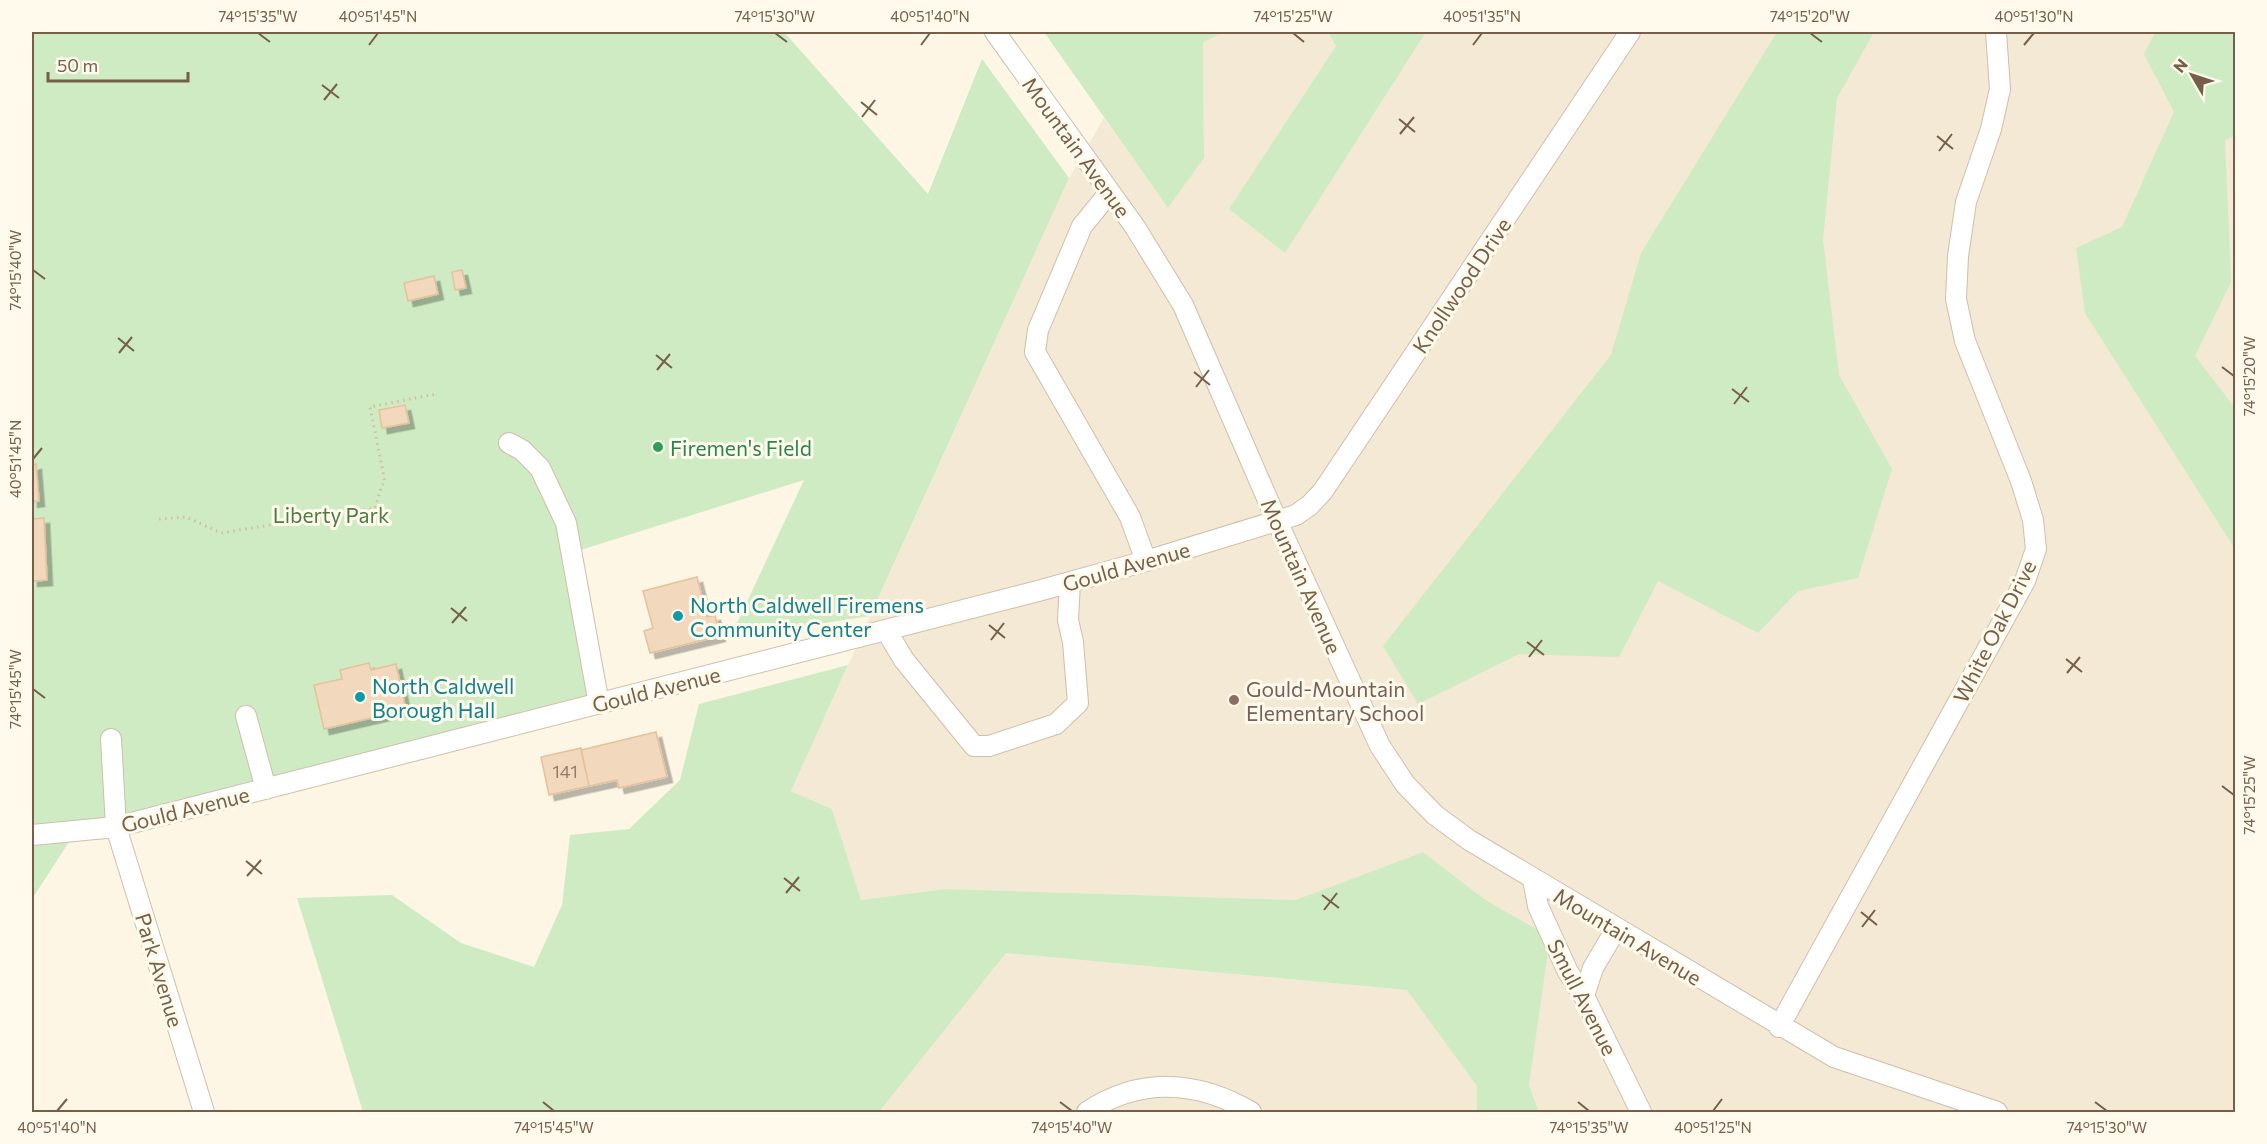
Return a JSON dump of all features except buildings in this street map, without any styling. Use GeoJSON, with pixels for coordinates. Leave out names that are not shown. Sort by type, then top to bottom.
{"type":"FeatureCollection","features":[{"type":"Feature","properties":{"kind":"street","name":"Mountain Avenue"},"geometry":{"type":"LineString","coordinates":[[995,32],[1110,192],[1162,267],[1184,304],[1276,521],[1380,746],[1405,784],[1443,821],[1469,840],[1779,1027],[1834,1057],[1997,1113]]}},
{"type":"Feature","properties":{"kind":"street","name":"Knollwood Drive"},"geometry":{"type":"LineString","coordinates":[[1276,521],[1296,515],[1310,505],[1323,491],[1630,32]]}},
{"type":"Feature","properties":{"kind":"street","name":"White Oak Drive"},"geometry":{"type":"LineString","coordinates":[[1779,1027],[2025,581],[2036,549],[2033,520],[2021,481],[1965,341],[1956,299],[1958,256],[1966,202],[1992,129],[2000,89],[1996,32]]}},
{"type":"Feature","properties":{"kind":"street"},"geometry":{"type":"LineString","coordinates":[[1110,192],[1082,226],[1038,330],[1035,352],[1130,517],[1146,561]]}},
{"type":"Feature","properties":{"kind":"street"},"geometry":{"type":"LineString","coordinates":[[509,443],[522,450],[540,468],[566,523],[599,704]]}},
{"type":"Feature","properties":{"kind":"street","name":"Gould Avenue"},"geometry":{"type":"LineString","coordinates":[[32,836],[116,827],[1070,582],[1276,521]]}},
{"type":"Feature","properties":{"kind":"street"},"geometry":{"type":"LineString","coordinates":[[886,630],[904,660],[974,746],[989,746],[1056,724],[1078,704],[1073,642],[1068,620],[1070,582]]}},
{"type":"Feature","properties":{"kind":"street"},"geometry":{"type":"LineString","coordinates":[[246,716],[266,789]]}},
{"type":"Feature","properties":{"kind":"street","name":"Park Avenue"},"geometry":{"type":"LineString","coordinates":[[111,739],[116,827],[204,1113]]}},
{"type":"Feature","properties":{"kind":"street","name":"Smull Avenue"},"geometry":{"type":"LineString","coordinates":[[1533,879],[1538,906],[1568,972],[1584,996],[1641,1113]]}},
{"type":"Feature","properties":{"kind":"street"},"geometry":{"type":"LineString","coordinates":[[1584,996],[1593,968],[1616,929]]}},
{"type":"Feature","properties":{"kind":"street"},"geometry":{"type":"LineString","coordinates":[[1087,1113],[1126,1092],[1158,1087],[1206,1092],[1251,1113]]}},
{"type":"Feature","properties":{"kind":"path"},"geometry":{"type":"LineString","coordinates":[[159,519],[186,517],[221,533],[375,508],[385,482],[370,407],[436,394]]}},
{"type":"Feature","properties":{"kind":"shaded area"},"geometry":{"type":"Polygon","coordinates":[[[1223,32],[1328,32],[1336,46],[1230,209],[1285,252],[1426,32],[2235,32],[2235,1112],[1539,1112],[1529,1085],[1549,937],[1484,899],[1423,852],[1297,900],[945,889],[861,900],[832,809],[791,791],[1069,178],[1104,118],[1168,208],[1204,158],[1203,43],[1223,32]]]}},
{"type":"Feature","properties":{"kind":"shaded area"},"geometry":{"type":"Polygon","coordinates":[[[1006,953],[1408,990],[1477,1086],[1477,1112],[879,1112],[1006,953]]]}},
{"type":"Feature","properties":{"kind":"green space","name":"Liberty Park"},"geometry":{"type":"Polygon","coordinates":[[[32,32],[784,32],[928,194],[982,59],[1069,178],[870,616],[730,638],[804,480],[574,552],[603,703],[80,825],[32,899],[32,32]]]}},
{"type":"Feature","properties":{"kind":"green space"},"geometry":{"type":"Polygon","coordinates":[[[1044,32],[1223,32],[1203,43],[1204,158],[1168,208],[1044,32]]]}},
{"type":"Feature","properties":{"kind":"green space"},"geometry":{"type":"Polygon","coordinates":[[[1328,32],[1426,32],[1285,253],[1229,209],[1336,46],[1328,32]]]}},
{"type":"Feature","properties":{"kind":"green space"},"geometry":{"type":"Polygon","coordinates":[[[1777,32],[1874,32],[1837,98],[1823,239],[1839,375],[1892,469],[1858,578],[1798,591],[1758,633],[1658,581],[1619,657],[1519,654],[1418,704],[1383,646],[1611,355],[1641,253],[1777,32]]]}},
{"type":"Feature","properties":{"kind":"green space"},"geometry":{"type":"Polygon","coordinates":[[[2155,32],[2235,32],[2235,136],[2225,140],[2231,282],[2195,356],[2235,408],[2235,549],[2085,313],[2076,248],[2122,227],[2174,112],[2144,54],[2155,32]]]}},
{"type":"Feature","properties":{"kind":"green space"},"geometry":{"type":"Polygon","coordinates":[[[848,665],[791,791],[832,809],[861,900],[945,889],[1296,900],[1423,852],[1484,899],[1550,937],[1529,1085],[1539,1112],[1477,1112],[1477,1086],[1407,990],[1006,953],[879,1112],[363,1112],[297,898],[392,895],[461,943],[534,967],[562,905],[570,835],[629,829],[680,780],[699,704],[848,665]]]}},
{"type":"Feature","properties":{"kind":"place","name":"Firemen's Field"},"geometry":{"type":"Point","coordinates":[658,447]}},
{"type":"Feature","properties":{"kind":"place","name":"North Caldwell Firemens Community Center"},"geometry":{"type":"Point","coordinates":[678,616]}},
{"type":"Feature","properties":{"kind":"place","name":"North Caldwell Borough Hall"},"geometry":{"type":"Point","coordinates":[360,697]}},
{"type":"Feature","properties":{"kind":"place","name":"Gould-Mountain Elementary School"},"geometry":{"type":"Point","coordinates":[1234,700]}}]}
